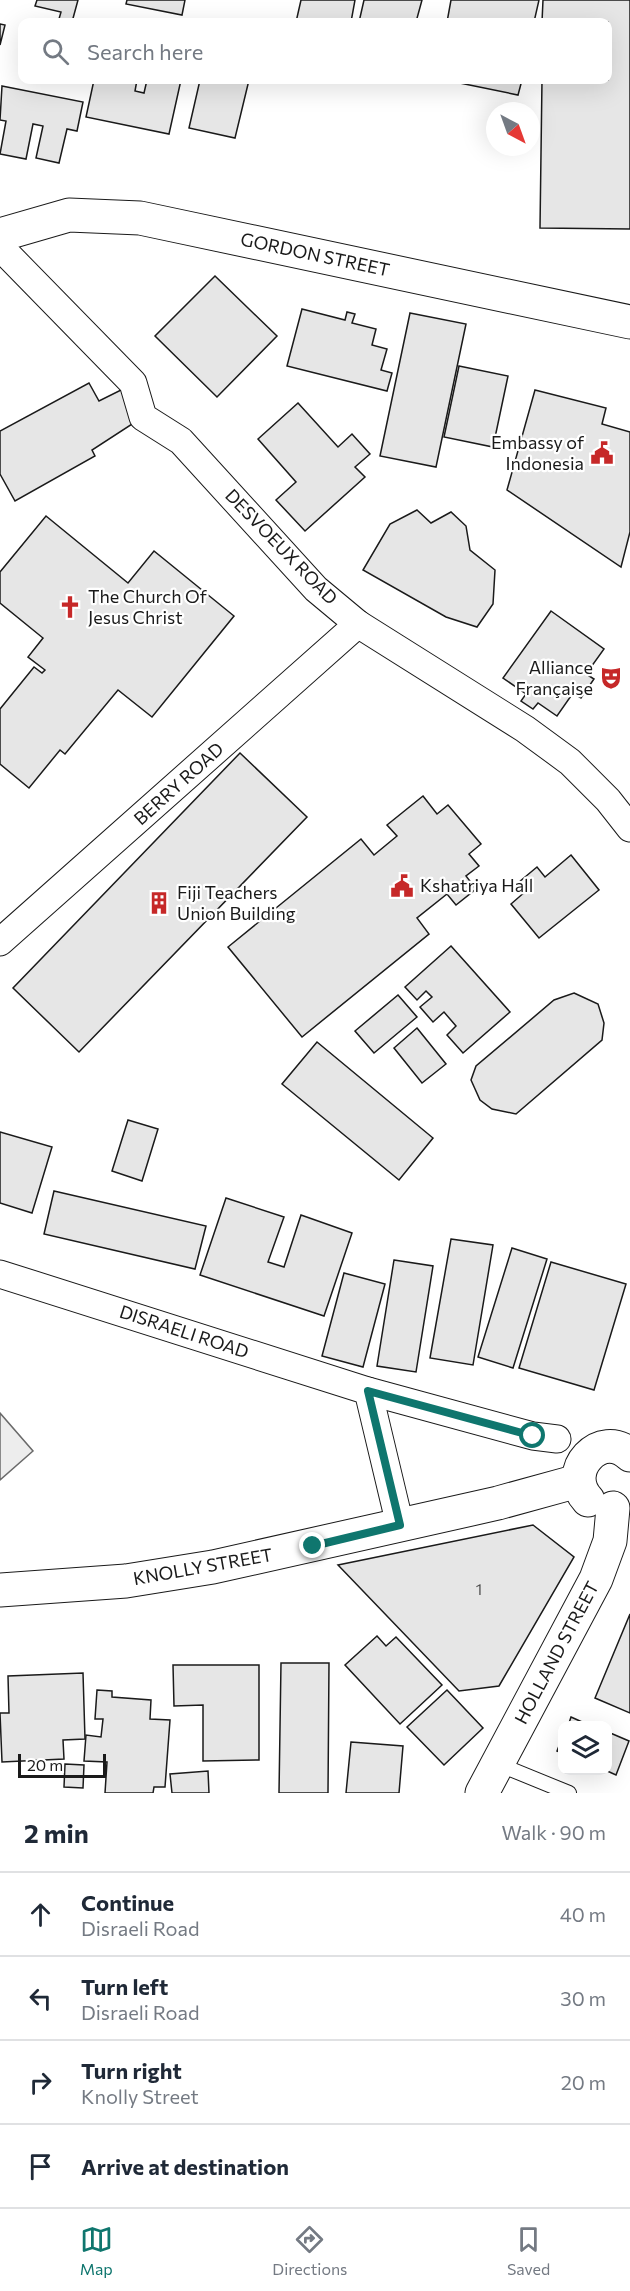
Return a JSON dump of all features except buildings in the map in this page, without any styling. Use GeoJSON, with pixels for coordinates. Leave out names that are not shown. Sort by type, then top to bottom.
{"type":"FeatureCollection","features":[{"type":"Feature","properties":{"kind":"main road","name":"GORDON STREET"},"geometry":{"type":"LineString","coordinates":[[0,234],[69,215],[140,218],[630,322]]}},
{"type":"Feature","properties":{"kind":"main road"},"geometry":{"type":"LineString","coordinates":[[621,1503],[603,1508],[586,1498],[578,1480],[582,1462],[597,1449],[617,1448],[630,1455]]}},
{"type":"Feature","properties":{"kind":"main road","name":"KNOLLY STREET"},"geometry":{"type":"LineString","coordinates":[[0,1590],[163,1576],[498,1503],[578,1480]]}},
{"type":"Feature","properties":{"kind":"main road","name":"HOLLAND STREET"},"geometry":{"type":"LineString","coordinates":[[482,1793],[596,1579],[621,1503]]}},
{"type":"Feature","properties":{"kind":"street","name":"DESVOEUX ROAD"},"geometry":{"type":"LineString","coordinates":[[0,247],[133,383],[143,417],[181,441],[316,589],[358,624],[525,729],[570,762],[608,800],[630,828]]}},
{"type":"Feature","properties":{"kind":"street","name":"BERRY ROAD"},"geometry":{"type":"LineString","coordinates":[[0,942],[358,624]]}},
{"type":"Feature","properties":{"kind":"street","name":"DISRAELI ROAD"},"geometry":{"type":"LineString","coordinates":[[0,1274],[368,1391],[533,1436],[557,1438]]}},
{"type":"Feature","properties":{"kind":"street"},"geometry":{"type":"LineString","coordinates":[[368,1391],[400,1525]]}},
{"type":"Feature","properties":{"kind":"lane"},"geometry":{"type":"LineString","coordinates":[[498,1764],[569,1793]]}},
{"type":"Feature","properties":{"kind":"shaded area"},"geometry":{"type":"Polygon","coordinates":[[[0,1413],[33,1451],[0,1480],[0,1413]]]}},
{"type":"Feature","properties":{"kind":"place","name":"Embassy of Indonesia"},"geometry":{"type":"Point","coordinates":[602,453]}},
{"type":"Feature","properties":{"kind":"place","name":"The Church Of Jesus Christ"},"geometry":{"type":"Point","coordinates":[70,607]}},
{"type":"Feature","properties":{"kind":"place","name":"Alliance Française"},"geometry":{"type":"Point","coordinates":[611,678]}},
{"type":"Feature","properties":{"kind":"place","name":"Kshatriya Hall"},"geometry":{"type":"Point","coordinates":[402,886]}},
{"type":"Feature","properties":{"kind":"place","name":"Fiji Teachers Union Building"},"geometry":{"type":"Point","coordinates":[159,903]}},
{"type":"Feature","properties":{"kind":"route"},"geometry":{"type":"LineString","coordinates":[[313,1546],[400,1525],[368,1391],[533,1436]]}}]}
